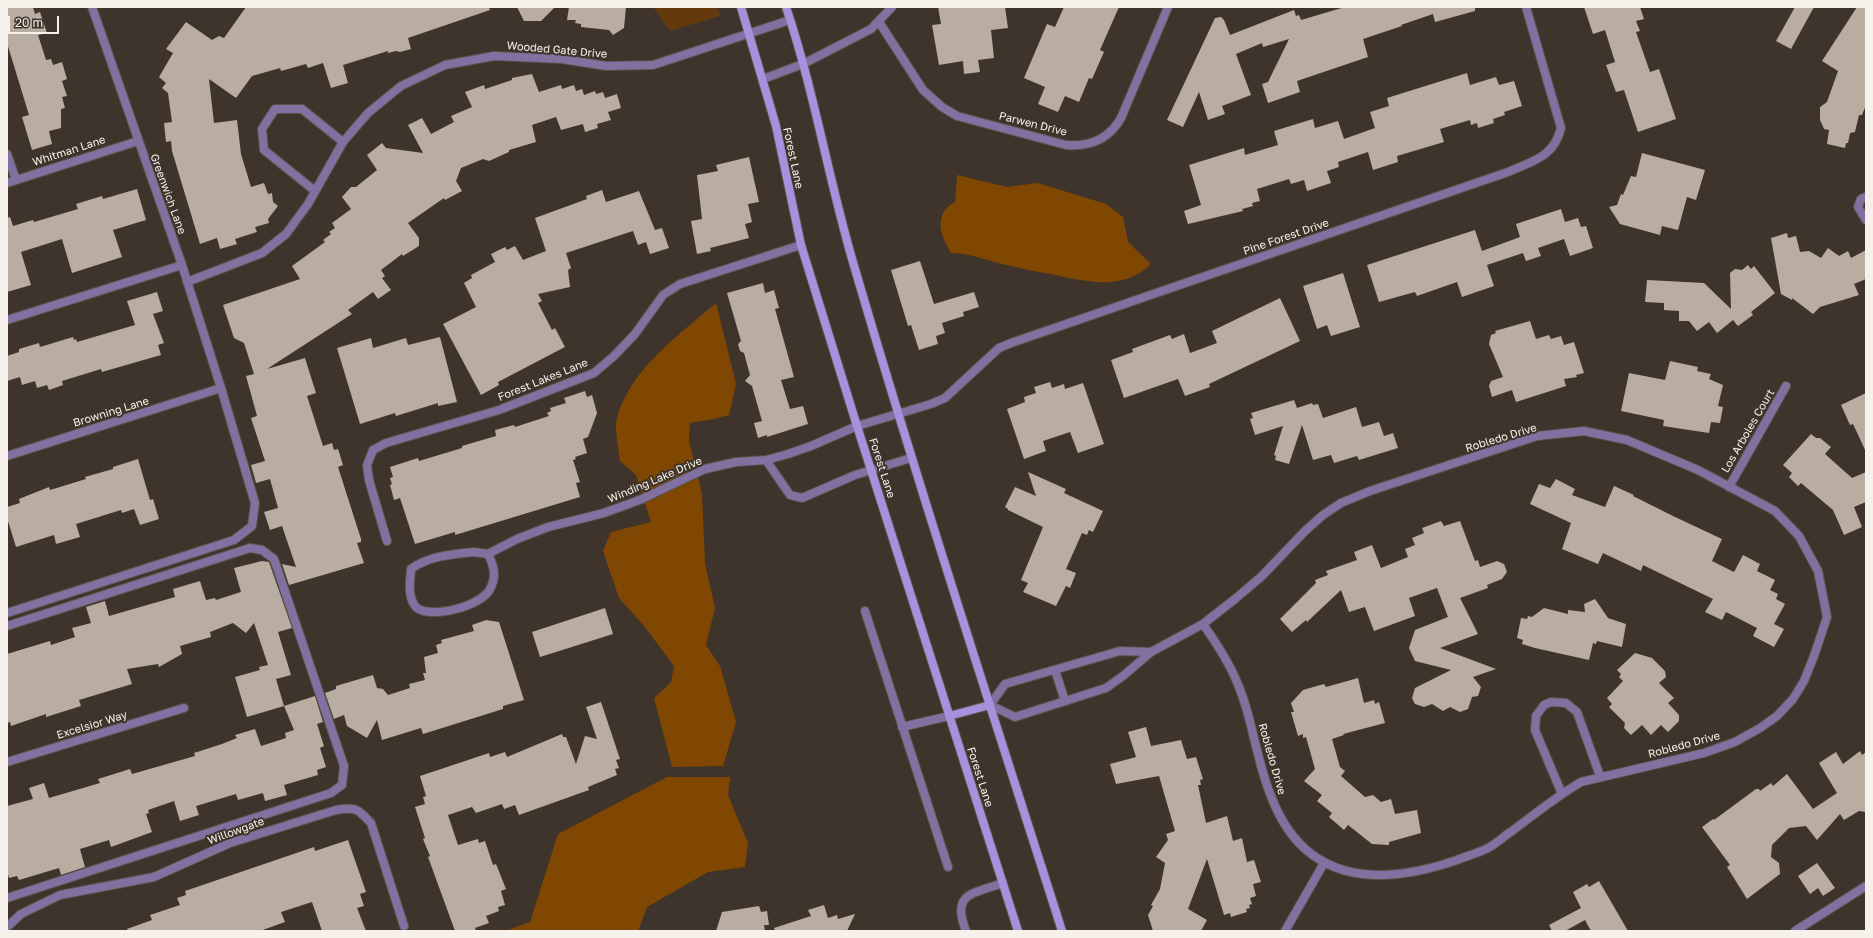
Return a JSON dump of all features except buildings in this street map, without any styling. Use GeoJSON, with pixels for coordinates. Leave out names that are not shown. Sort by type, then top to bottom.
{"type":"FeatureCollection","features":[{"type":"Feature","properties":{"kind":"main road","name":"Forest Lane"},"geometry":{"type":"LineString","coordinates":[[741,7],[776,126],[801,245],[1018,931]]}},
{"type":"Feature","properties":{"kind":"main road"},"geometry":{"type":"LineString","coordinates":[[786,7],[804,64],[841,224],[898,415],[1062,931]]}},
{"type":"Feature","properties":{"kind":"main road"},"geometry":{"type":"LineString","coordinates":[[949,716],[990,705]]}},
{"type":"Feature","properties":{"kind":"street","name":"Greenwich Lane"},"geometry":{"type":"LineString","coordinates":[[7,613],[234,540],[252,526],[255,503],[221,388],[188,282],[92,7]]}},
{"type":"Feature","properties":{"kind":"street"},"geometry":{"type":"LineString","coordinates":[[763,79],[804,64],[871,30],[892,7]]}},
{"type":"Feature","properties":{"kind":"street","name":"Parwen Drive"},"geometry":{"type":"LineString","coordinates":[[879,22],[923,90],[942,107],[957,116],[1066,145],[1077,146],[1099,140],[1116,127],[1122,118],[1168,7]]}},
{"type":"Feature","properties":{"kind":"street","name":"Pine Forest Drive"},"geometry":{"type":"LineString","coordinates":[[898,415],[945,398],[999,348],[1011,343],[1508,172],[1535,160],[1550,151],[1558,140],[1561,128],[1526,7]]}},
{"type":"Feature","properties":{"kind":"street","name":"Wooded Gate Drive"},"geometry":{"type":"LineString","coordinates":[[188,282],[262,253],[286,234],[308,204],[343,142],[368,113],[401,86],[445,65],[494,56],[562,59],[606,66],[653,65],[749,32],[790,20]]}},
{"type":"Feature","properties":{"kind":"street"},"geometry":{"type":"LineString","coordinates":[[315,191],[264,150],[262,129],[275,109],[302,109],[343,142]]}},
{"type":"Feature","properties":{"kind":"street","name":"Whitman Lane"},"geometry":{"type":"LineString","coordinates":[[7,183],[138,141]]}},
{"type":"Feature","properties":{"kind":"street"},"geometry":{"type":"LineString","coordinates":[[7,154],[16,180]]}},
{"type":"Feature","properties":{"kind":"street"},"geometry":{"type":"LineString","coordinates":[[1866,197],[1861,199],[1858,206],[1866,220]]}},
{"type":"Feature","properties":{"kind":"street","name":"Forest Lakes Lane"},"geometry":{"type":"LineString","coordinates":[[387,540],[369,480],[368,465],[373,450],[386,443],[499,410],[594,373],[614,356],[635,334],[664,295],[680,284],[801,245]]}},
{"type":"Feature","properties":{"kind":"street"},"geometry":{"type":"LineString","coordinates":[[7,320],[182,265]]}},
{"type":"Feature","properties":{"kind":"street","name":"Los Arboles Court"},"geometry":{"type":"LineString","coordinates":[[1729,487],[1786,386]]}},
{"type":"Feature","properties":{"kind":"street","name":"Browning Lane"},"geometry":{"type":"LineString","coordinates":[[7,456],[221,388]]}},
{"type":"Feature","properties":{"kind":"street","name":"Winding Lake Drive"},"geometry":{"type":"LineString","coordinates":[[488,554],[517,539],[548,527],[604,514],[642,500],[705,469],[736,462],[766,460],[811,446],[857,426],[898,415]]}},
{"type":"Feature","properties":{"kind":"street","name":"Robledo Drive"},"geometry":{"type":"LineString","coordinates":[[990,705],[1015,718],[1106,688],[1123,676],[1151,652],[1203,624],[1235,599],[1262,576],[1323,515],[1341,504],[1370,491],[1537,436],[1584,432],[1627,440],[1698,470],[1775,511],[1799,536],[1818,571],[1827,617],[1814,656],[1794,699],[1777,716],[1760,728],[1735,742],[1688,757],[1600,776],[1581,782],[1562,794],[1489,848],[1443,865],[1395,875],[1362,875],[1340,870],[1324,863],[1304,848],[1281,818],[1270,796],[1243,697],[1222,651],[1203,624]]}},
{"type":"Feature","properties":{"kind":"street"},"geometry":{"type":"LineString","coordinates":[[766,460],[790,495],[802,498],[871,470],[911,458]]}},
{"type":"Feature","properties":{"kind":"street"},"geometry":{"type":"LineString","coordinates":[[7,626],[250,548],[262,550],[274,559],[344,766],[342,785],[331,793],[7,898]]}},
{"type":"Feature","properties":{"kind":"street"},"geometry":{"type":"LineString","coordinates":[[474,552],[488,554],[494,566],[494,577],[490,590],[482,597],[471,604],[441,612],[429,613],[417,607],[410,594],[411,569],[418,564],[438,557],[474,552]]}},
{"type":"Feature","properties":{"kind":"street"},"geometry":{"type":"LineString","coordinates":[[865,611],[948,867]]}},
{"type":"Feature","properties":{"kind":"street"},"geometry":{"type":"LineString","coordinates":[[990,705],[1005,684],[1120,651],[1151,652]]}},
{"type":"Feature","properties":{"kind":"street"},"geometry":{"type":"LineString","coordinates":[[1055,670],[1064,701]]}},
{"type":"Feature","properties":{"kind":"street"},"geometry":{"type":"LineString","coordinates":[[1562,794],[1536,730],[1536,716],[1544,705],[1551,702],[1566,703],[1577,712],[1600,776]]}},
{"type":"Feature","properties":{"kind":"street","name":"Excelsior Way"},"geometry":{"type":"LineString","coordinates":[[7,762],[184,708]]}},
{"type":"Feature","properties":{"kind":"street"},"geometry":{"type":"LineString","coordinates":[[902,727],[949,716]]}},
{"type":"Feature","properties":{"kind":"street","name":"Willowgate"},"geometry":{"type":"LineString","coordinates":[[7,927],[21,914],[60,895],[154,877],[173,870],[230,842],[336,810],[353,808],[362,813],[371,823],[404,926]]}},
{"type":"Feature","properties":{"kind":"street"},"geometry":{"type":"LineString","coordinates":[[1285,931],[1324,863]]}},
{"type":"Feature","properties":{"kind":"street"},"geometry":{"type":"LineString","coordinates":[[966,931],[960,916],[960,908],[964,900],[972,893],[1003,883]]}},
{"type":"Feature","properties":{"kind":"street"},"geometry":{"type":"LineString","coordinates":[[1795,931],[1866,886]]}},
{"type":"Feature","properties":{"kind":"shaded area"},"geometry":{"type":"Polygon","coordinates":[[[653,7],[717,7],[720,16],[670,31],[653,7]]]}},
{"type":"Feature","properties":{"kind":"shaded area"},"geometry":{"type":"Polygon","coordinates":[[[957,175],[1007,187],[1038,183],[1106,204],[1123,217],[1128,242],[1151,264],[1140,273],[1128,278],[1103,282],[1076,279],[1014,267],[971,255],[951,253],[943,238],[941,221],[945,210],[955,202],[957,175]]]}},
{"type":"Feature","properties":{"kind":"shaded area"},"geometry":{"type":"Polygon","coordinates":[[[716,303],[736,384],[729,415],[690,423],[689,441],[702,494],[705,563],[715,608],[706,645],[720,666],[736,722],[723,766],[672,767],[654,698],[671,682],[674,666],[644,626],[619,598],[603,551],[611,532],[651,522],[636,475],[620,461],[616,422],[623,400],[644,369],[658,354],[716,303]]]}},
{"type":"Feature","properties":{"kind":"shaded area"},"geometry":{"type":"Polygon","coordinates":[[[667,777],[730,777],[728,795],[748,843],[745,867],[708,872],[647,907],[638,931],[505,931],[530,922],[558,834],[667,777]]]}}]}
